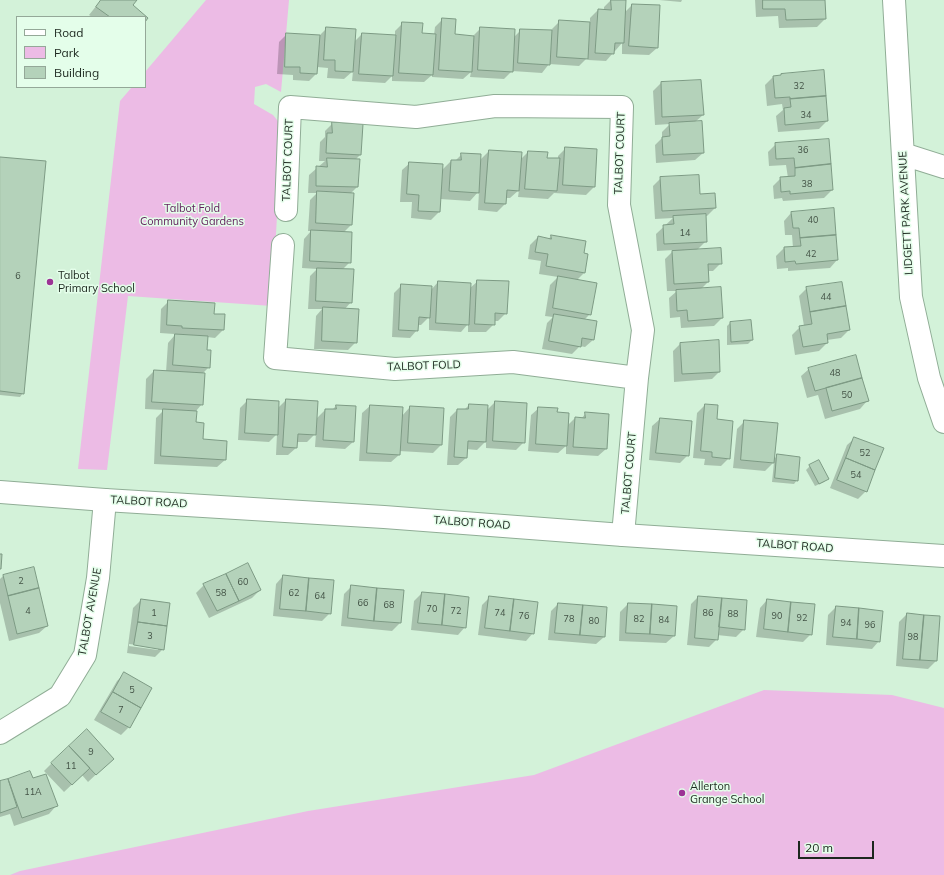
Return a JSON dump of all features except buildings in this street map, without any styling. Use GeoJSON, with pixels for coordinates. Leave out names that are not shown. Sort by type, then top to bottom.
{"type":"FeatureCollection","features":[{"type":"Feature","properties":{"kind":"street","name":"LIDGETT PARK AVENUE"},"geometry":{"type":"LineString","coordinates":[[894,0],[911,296],[928,378],[944,422]]}},
{"type":"Feature","properties":{"kind":"street","name":"TALBOT COURT"},"geometry":{"type":"LineString","coordinates":[[286,210],[290,107],[416,117],[495,106],[622,107],[619,205],[643,330],[637,378],[623,535]]}},
{"type":"Feature","properties":{"kind":"street"},"geometry":{"type":"LineString","coordinates":[[903,154],[944,167]]}},
{"type":"Feature","properties":{"kind":"street","name":"TALBOT FOLD"},"geometry":{"type":"LineString","coordinates":[[283,245],[275,358],[394,369],[513,362],[637,378]]}},
{"type":"Feature","properties":{"kind":"street","name":"TALBOT ROAD"},"geometry":{"type":"LineString","coordinates":[[0,492],[944,556]]}},
{"type":"Feature","properties":{"kind":"street","name":"TALBOT AVENUE"},"geometry":{"type":"LineString","coordinates":[[0,733],[60,696],[85,655],[98,578],[105,500]]}},
{"type":"Feature","properties":{"kind":"green space","name":"Talbot Fold Community Gardens"},"geometry":{"type":"Polygon","coordinates":[[[206,0],[289,0],[281,92],[266,84],[255,87],[254,104],[273,115],[282,126],[272,306],[128,296],[107,470],[78,469],[120,101],[131,88],[146,88],[146,71],[206,0]]]}},
{"type":"Feature","properties":{"kind":"green space","name":"Allerton Grange School"},"geometry":{"type":"Polygon","coordinates":[[[764,690],[892,695],[944,708],[944,875],[10,875],[20,871],[308,811],[534,775],[764,690]]]}},
{"type":"Feature","properties":{"kind":"place","name":"Talbot Primary School"},"geometry":{"type":"Point","coordinates":[50,282]}},
{"type":"Feature","properties":{"kind":"place","name":"Allerton Grange School"},"geometry":{"type":"Point","coordinates":[682,793]}}]}
